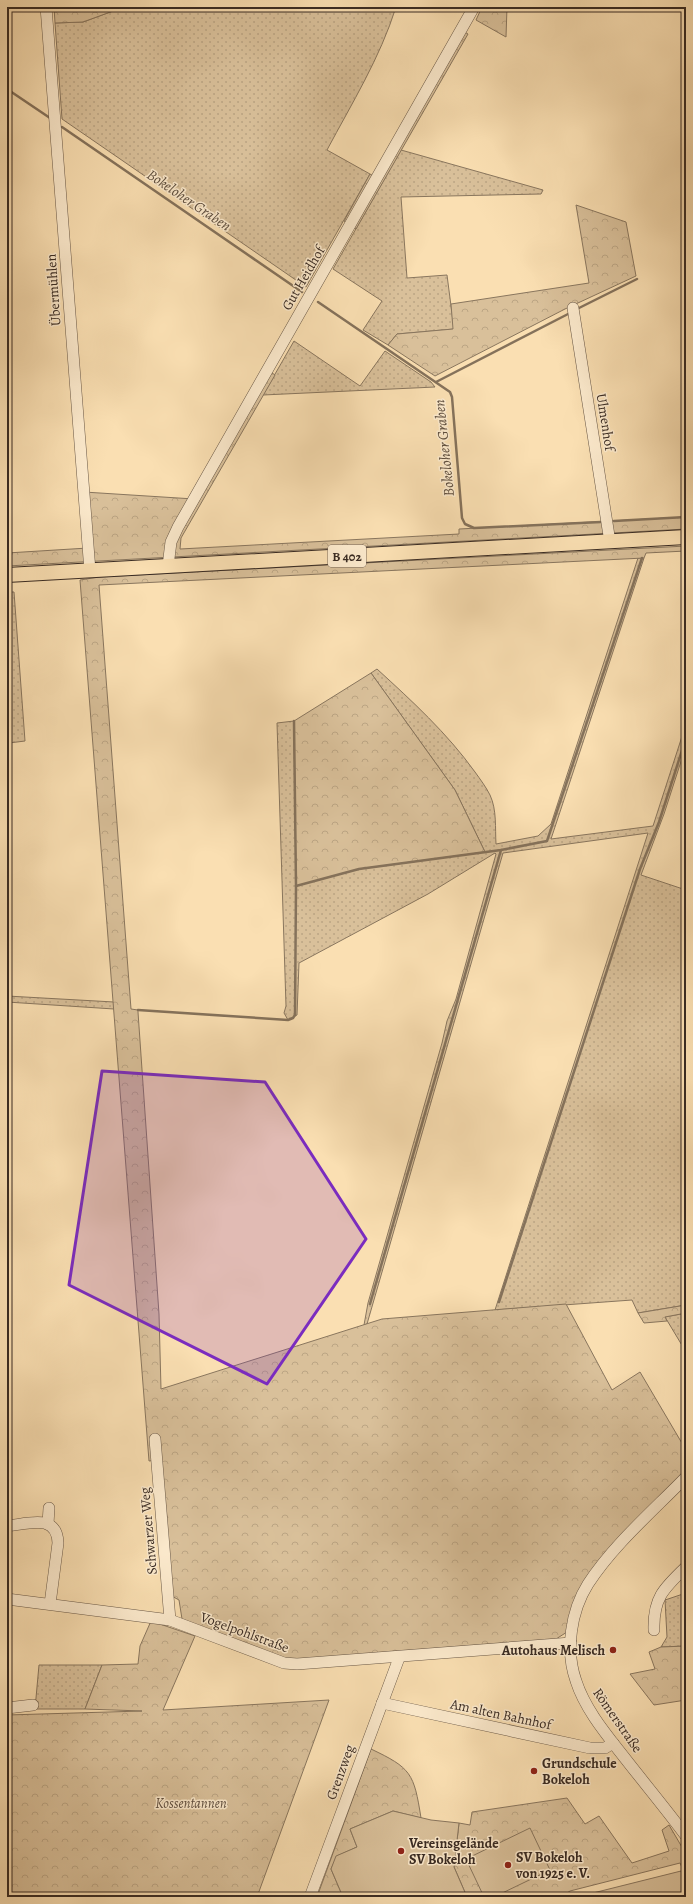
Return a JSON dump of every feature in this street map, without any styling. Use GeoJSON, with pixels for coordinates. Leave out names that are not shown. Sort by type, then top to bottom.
{"type":"FeatureCollection","features":[{"type":"Feature","properties":{"kind":"main road","name":"B 402"},"geometry":{"type":"LineString","coordinates":[[7,575],[686,537]]}},
{"type":"Feature","properties":{"kind":"street","name":"Übermühlen"},"geometry":{"type":"LineString","coordinates":[[46,7],[90,571]]}},
{"type":"Feature","properties":{"kind":"street","name":"Gut Heidhof"},"geometry":{"type":"LineString","coordinates":[[168,566],[171,542],[178,527],[474,7]]}},
{"type":"Feature","properties":{"kind":"street","name":"Ulmenhof"},"geometry":{"type":"LineString","coordinates":[[573,308],[610,542]]}},
{"type":"Feature","properties":{"kind":"street","name":"Schwarzer Weg"},"geometry":{"type":"LineString","coordinates":[[155,1439],[170,1620]]}},
{"type":"Feature","properties":{"kind":"street","name":"Römerstraße"},"geometry":{"type":"LineString","coordinates":[[686,1477],[626,1538],[587,1586],[575,1614],[571,1643],[575,1678],[587,1707],[613,1743],[682,1823],[686,1836]]}},
{"type":"Feature","properties":{"kind":"street"},"geometry":{"type":"LineString","coordinates":[[48,1524],[49,1508]]}},
{"type":"Feature","properties":{"kind":"street"},"geometry":{"type":"LineString","coordinates":[[7,1526],[48,1524],[54,1527],[58,1534],[50,1604]]}},
{"type":"Feature","properties":{"kind":"street"},"geometry":{"type":"LineString","coordinates":[[654,1630],[653,1614],[659,1598],[665,1589],[686,1567]]}},
{"type":"Feature","properties":{"kind":"street","name":"Vogelpohlstraße"},"geometry":{"type":"LineString","coordinates":[[7,1599],[170,1620],[284,1663],[297,1664],[399,1658],[571,1643]]}},
{"type":"Feature","properties":{"kind":"street","name":"Grenzweg"},"geometry":{"type":"LineString","coordinates":[[310,1897],[399,1658]]}},
{"type":"Feature","properties":{"kind":"street","name":"Am alten Bahnhof"},"geometry":{"type":"LineString","coordinates":[[382,1703],[590,1748],[605,1748],[613,1743]]}},
{"type":"Feature","properties":{"kind":"street"},"geometry":{"type":"LineString","coordinates":[[7,1708],[33,1705]]}},
{"type":"Feature","properties":{"kind":"highlighted area"},"geometry":{"type":"Polygon","coordinates":[[[102,1071],[265,1082],[366,1239],[267,1384],[69,1285],[102,1071]]]}},
{"type":"Feature","properties":{"kind":"green space"},"geometry":{"type":"Polygon","coordinates":[[[54,7],[124,7],[83,22],[55,23],[54,7]]]}},
{"type":"Feature","properties":{"kind":"green space"},"geometry":{"type":"Polygon","coordinates":[[[124,7],[396,7],[374,62],[327,150],[370,174],[306,287],[62,119],[55,23],[83,22],[124,7]]]}},
{"type":"Feature","properties":{"kind":"green space"},"geometry":{"type":"Polygon","coordinates":[[[482,7],[507,7],[506,37],[476,20],[482,7]]]}},
{"type":"Feature","properties":{"kind":"green space"},"geometry":{"type":"Polygon","coordinates":[[[461,30],[468,34],[356,229],[344,221],[370,174],[377,178],[461,30]]]}},
{"type":"Feature","properties":{"kind":"green space"},"geometry":{"type":"Polygon","coordinates":[[[401,150],[543,190],[541,194],[401,197],[407,278],[447,275],[454,329],[397,334],[388,345],[363,330],[382,301],[333,269],[401,150]]]}},
{"type":"Feature","properties":{"kind":"green space"},"geometry":{"type":"Polygon","coordinates":[[[576,205],[626,222],[636,276],[565,309],[435,376],[388,345],[397,334],[453,329],[451,304],[589,283],[576,205]]]}},
{"type":"Feature","properties":{"kind":"green space"},"geometry":{"type":"Polygon","coordinates":[[[294,341],[360,386],[385,351],[431,382],[435,387],[263,395],[294,341]]]}},
{"type":"Feature","properties":{"kind":"green space"},"geometry":{"type":"Polygon","coordinates":[[[268,370],[275,375],[181,538],[180,549],[459,534],[459,529],[686,517],[686,529],[7,566],[7,553],[88,548],[84,492],[194,499],[268,370]]]}},
{"type":"Feature","properties":{"kind":"green space"},"geometry":{"type":"Polygon","coordinates":[[[686,546],[686,551],[646,553],[644,558],[99,585],[131,1009],[138,1010],[159,1314],[161,1389],[382,1319],[566,1304],[612,1390],[640,1372],[686,1450],[686,1473],[597,1569],[567,1632],[556,1639],[284,1660],[182,1619],[179,1600],[168,1594],[157,1460],[149,1461],[80,580],[99,577],[686,546]]]}},
{"type":"Feature","properties":{"kind":"green space"},"geometry":{"type":"Polygon","coordinates":[[[638,558],[644,558],[551,839],[653,826],[686,724],[686,746],[664,814],[641,875],[686,890],[686,1305],[638,1313],[632,1300],[495,1310],[648,833],[503,853],[367,1324],[364,1325],[368,1303],[447,1021],[456,999],[496,854],[495,853],[428,894],[299,963],[297,1015],[288,1020],[284,1013],[286,1006],[277,723],[294,721],[296,886],[359,869],[485,852],[455,790],[371,673],[377,669],[416,705],[441,731],[483,783],[490,795],[494,807],[496,844],[538,836],[551,824],[638,558]]]}},
{"type":"Feature","properties":{"kind":"green space"},"geometry":{"type":"Polygon","coordinates":[[[7,592],[14,592],[25,741],[9,743],[7,737],[7,592]]]}},
{"type":"Feature","properties":{"kind":"green space"},"geometry":{"type":"Polygon","coordinates":[[[371,673],[455,790],[485,852],[359,869],[296,886],[294,721],[371,673]]]}},
{"type":"Feature","properties":{"kind":"green space"},"geometry":{"type":"Polygon","coordinates":[[[7,996],[114,1002],[114,1009],[7,1002],[7,996]]]}},
{"type":"Feature","properties":{"kind":"green space"},"geometry":{"type":"Polygon","coordinates":[[[686,1305],[686,1313],[665,1317],[667,1321],[644,1323],[638,1313],[686,1305]]]}},
{"type":"Feature","properties":{"kind":"green space"},"geometry":{"type":"Polygon","coordinates":[[[686,1313],[686,1352],[665,1317],[686,1313]]]}},
{"type":"Feature","properties":{"kind":"green space"},"geometry":{"type":"Polygon","coordinates":[[[686,1593],[686,1646],[661,1647],[667,1637],[665,1600],[686,1593]]]}},
{"type":"Feature","properties":{"kind":"green space","name":"Kossentannen"},"geometry":{"type":"Polygon","coordinates":[[[151,1621],[195,1636],[163,1710],[329,1700],[257,1897],[7,1897],[7,1715],[142,1711],[85,1709],[102,1665],[138,1664],[140,1646],[151,1621]]]}},
{"type":"Feature","properties":{"kind":"green space"},"geometry":{"type":"Polygon","coordinates":[[[686,1646],[686,1700],[654,1705],[630,1674],[655,1669],[649,1652],[661,1647],[686,1646]]]}},
{"type":"Feature","properties":{"kind":"green space"},"geometry":{"type":"Polygon","coordinates":[[[39,1665],[102,1665],[85,1709],[35,1709],[39,1665]]]}},
{"type":"Feature","properties":{"kind":"green space"},"geometry":{"type":"Polygon","coordinates":[[[371,1749],[395,1761],[403,1767],[413,1781],[421,1818],[393,1811],[350,1829],[357,1847],[337,1856],[331,1869],[343,1897],[317,1897],[371,1749]]]}},
{"type":"Feature","properties":{"kind":"green space"},"geometry":{"type":"Polygon","coordinates":[[[567,1798],[585,1824],[599,1816],[632,1863],[669,1851],[662,1830],[669,1825],[686,1854],[686,1876],[680,1863],[570,1891],[561,1897],[467,1897],[454,1867],[459,1823],[470,1825],[472,1812],[567,1798]]]}},
{"type":"Feature","properties":{"kind":"green space","name":"Vereinsgelände SV Bokeloh"},"geometry":{"type":"Polygon","coordinates":[[[393,1811],[431,1820],[459,1823],[454,1867],[467,1897],[343,1897],[331,1869],[336,1856],[357,1847],[350,1829],[393,1811]]]}},
{"type":"Feature","properties":{"kind":"green space","name":"SV Bokeloh von 1925 e. V."},"geometry":{"type":"Polygon","coordinates":[[[530,1828],[550,1870],[494,1897],[484,1897],[466,1859],[530,1828]]]}},
{"type":"Feature","properties":{"kind":"green space"},"geometry":{"type":"Polygon","coordinates":[[[681,1871],[686,1889],[686,1897],[577,1897],[681,1871]]]}},
{"type":"Feature","properties":{"kind":"waterway","name":"Bokeloher Graben"},"geometry":{"type":"LineString","coordinates":[[7,89],[50,118]]}},
{"type":"Feature","properties":{"kind":"waterway","name":"Bokeloher Graben"},"geometry":{"type":"LineString","coordinates":[[62,127],[302,292]]}},
{"type":"Feature","properties":{"kind":"waterway"},"geometry":{"type":"LineString","coordinates":[[577,309],[637,279]]}},
{"type":"Feature","properties":{"kind":"waterway","name":"Bokeloher Graben"},"geometry":{"type":"LineString","coordinates":[[318,302],[450,392],[452,397],[462,518],[465,524],[474,528],[601,522]]}},
{"type":"Feature","properties":{"kind":"waterway"},"geometry":{"type":"LineString","coordinates":[[436,382],[570,313]]}},
{"type":"Feature","properties":{"kind":"waterway","name":"Bokeloher Graben"},"geometry":{"type":"LineString","coordinates":[[614,521],[686,517]]}},
{"type":"Feature","properties":{"kind":"waterway"},"geometry":{"type":"LineString","coordinates":[[296,886],[359,869],[501,850],[547,841],[642,558]]}},
{"type":"Feature","properties":{"kind":"waterway"},"geometry":{"type":"LineString","coordinates":[[138,1010],[288,1020],[293,1018],[295,1015],[296,886],[294,721]]}},
{"type":"Feature","properties":{"kind":"waterway"},"geometry":{"type":"LineString","coordinates":[[499,1302],[640,869],[659,822],[686,738]]}},
{"type":"Feature","properties":{"kind":"waterway"},"geometry":{"type":"LineString","coordinates":[[370,1304],[501,850]]}},
{"type":"Feature","properties":{"kind":"place","name":"Autohaus Melisch"},"geometry":{"type":"Point","coordinates":[613,1650]}},
{"type":"Feature","properties":{"kind":"place","name":"Grundschule Bokeloh"},"geometry":{"type":"Point","coordinates":[534,1771]}},
{"type":"Feature","properties":{"kind":"place","name":"Vereinsgelände SV Bokeloh"},"geometry":{"type":"Point","coordinates":[401,1851]}},
{"type":"Feature","properties":{"kind":"place","name":"SV Bokeloh von 1925 e. V."},"geometry":{"type":"Point","coordinates":[508,1865]}}]}
